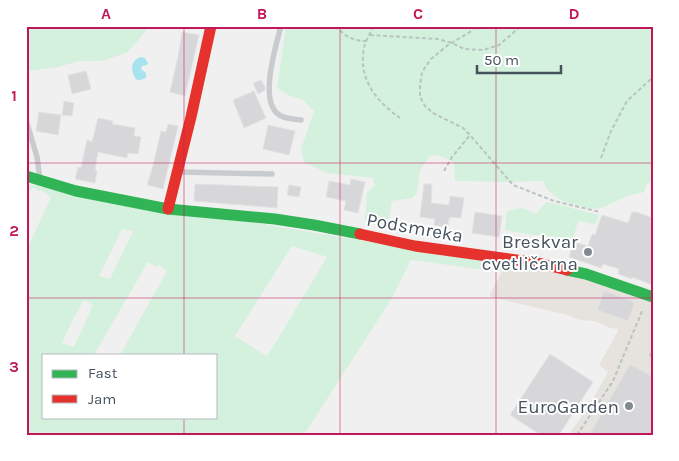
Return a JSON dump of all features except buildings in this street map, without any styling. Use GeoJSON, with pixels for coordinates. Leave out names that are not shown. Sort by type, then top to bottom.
{"type":"FeatureCollection","features":[{"type":"Feature","properties":{"kind":"street"},"geometry":{"type":"LineString","coordinates":[[168,209],[211,26]]}},
{"type":"Feature","properties":{"kind":"street","name":"Podsmreka"},"geometry":{"type":"LineString","coordinates":[[26,176],[118,200],[168,209],[314,225],[415,246],[538,263],[586,274],[651,296]]}},
{"type":"Feature","properties":{"kind":"lane"},"geometry":{"type":"LineString","coordinates":[[281,26],[270,74],[271,104],[276,114],[301,120]]}},
{"type":"Feature","properties":{"kind":"lane"},"geometry":{"type":"LineString","coordinates":[[26,120],[37,157],[40,181]]}},
{"type":"Feature","properties":{"kind":"lane"},"geometry":{"type":"LineString","coordinates":[[177,172],[272,174]]}},
{"type":"Feature","properties":{"kind":"path"},"geometry":{"type":"LineString","coordinates":[[336,26],[348,37],[356,41],[366,41]]}},
{"type":"Feature","properties":{"kind":"path"},"geometry":{"type":"LineString","coordinates":[[374,26],[364,48],[364,72],[369,86],[379,100],[400,118]]}},
{"type":"Feature","properties":{"kind":"path"},"geometry":{"type":"LineString","coordinates":[[475,26],[470,32],[431,59],[422,72],[420,97],[425,106],[433,113],[463,128],[513,185],[554,200],[600,212]]}},
{"type":"Feature","properties":{"kind":"path"},"geometry":{"type":"LineString","coordinates":[[370,34],[438,38],[464,49],[483,50],[498,45],[521,26]]}},
{"type":"Feature","properties":{"kind":"path"},"geometry":{"type":"LineString","coordinates":[[601,158],[610,132],[627,101],[653,76]]}},
{"type":"Feature","properties":{"kind":"path"},"geometry":{"type":"LineString","coordinates":[[444,171],[452,157],[470,135]]}},
{"type":"Feature","properties":{"kind":"path"},"geometry":{"type":"LineString","coordinates":[[578,435],[613,381],[651,296]]}},
{"type":"Feature","properties":{"kind":"shaded area"},"geometry":{"type":"Polygon","coordinates":[[[506,264],[586,276],[653,301],[653,435],[568,435],[594,397],[608,372],[599,365],[619,329],[610,328],[595,321],[580,320],[568,315],[491,297],[490,294],[506,264]]]}},
{"type":"Feature","properties":{"kind":"green space"},"geometry":{"type":"Polygon","coordinates":[[[26,26],[150,26],[128,52],[103,61],[79,61],[58,67],[26,71],[26,26]]]}},
{"type":"Feature","properties":{"kind":"green space"},"geometry":{"type":"Polygon","coordinates":[[[286,26],[653,26],[653,181],[646,185],[644,192],[628,196],[601,208],[592,209],[562,201],[548,191],[543,181],[455,181],[454,162],[438,155],[430,156],[420,170],[417,193],[412,198],[392,201],[388,226],[384,228],[365,221],[367,192],[375,186],[373,178],[327,173],[304,162],[301,149],[314,111],[303,100],[288,95],[277,88],[286,26]]]}},
{"type":"Feature","properties":{"kind":"green space"},"geometry":{"type":"Polygon","coordinates":[[[26,184],[530,269],[530,272],[486,270],[411,260],[392,298],[304,435],[26,435],[26,244],[29,245],[51,197],[41,190],[39,191],[32,187],[26,199],[26,184]],[[122,229],[99,276],[110,279],[133,231],[122,229]],[[292,246],[235,336],[267,356],[327,257],[292,246]],[[148,262],[95,354],[42,354],[42,418],[218,418],[218,354],[121,354],[167,271],[159,265],[157,267],[148,262]],[[84,300],[62,343],[74,347],[93,305],[84,300]]]}},
{"type":"Feature","properties":{"kind":"green space"},"geometry":{"type":"Polygon","coordinates":[[[547,202],[599,215],[595,224],[578,221],[573,239],[569,245],[558,237],[505,230],[507,211],[523,208],[536,214],[547,202]]]}},
{"type":"Feature","properties":{"kind":"water"},"geometry":{"type":"Polygon","coordinates":[[[141,57],[145,58],[148,63],[142,66],[141,69],[146,73],[146,78],[137,80],[132,67],[133,63],[141,57]]]}},
{"type":"Feature","properties":{"kind":"traffic: fast"},"geometry":{"type":"LineString","coordinates":[[26,176],[76,191],[168,209],[275,219],[360,234]]}},
{"type":"Feature","properties":{"kind":"traffic: fast"},"geometry":{"type":"LineString","coordinates":[[567,270],[586,274],[653,297]]}},
{"type":"Feature","properties":{"kind":"traffic: jam"},"geometry":{"type":"LineString","coordinates":[[168,209],[211,26]]}},
{"type":"Feature","properties":{"kind":"traffic: jam"},"geometry":{"type":"LineString","coordinates":[[360,234],[415,246],[538,263],[567,270]]}},
{"type":"Feature","properties":{"kind":"place","name":"Breskvar cvetličarna"},"geometry":{"type":"Point","coordinates":[588,252]}},
{"type":"Feature","properties":{"kind":"place","name":"EuroGarden"},"geometry":{"type":"Point","coordinates":[629,406]}}]}
